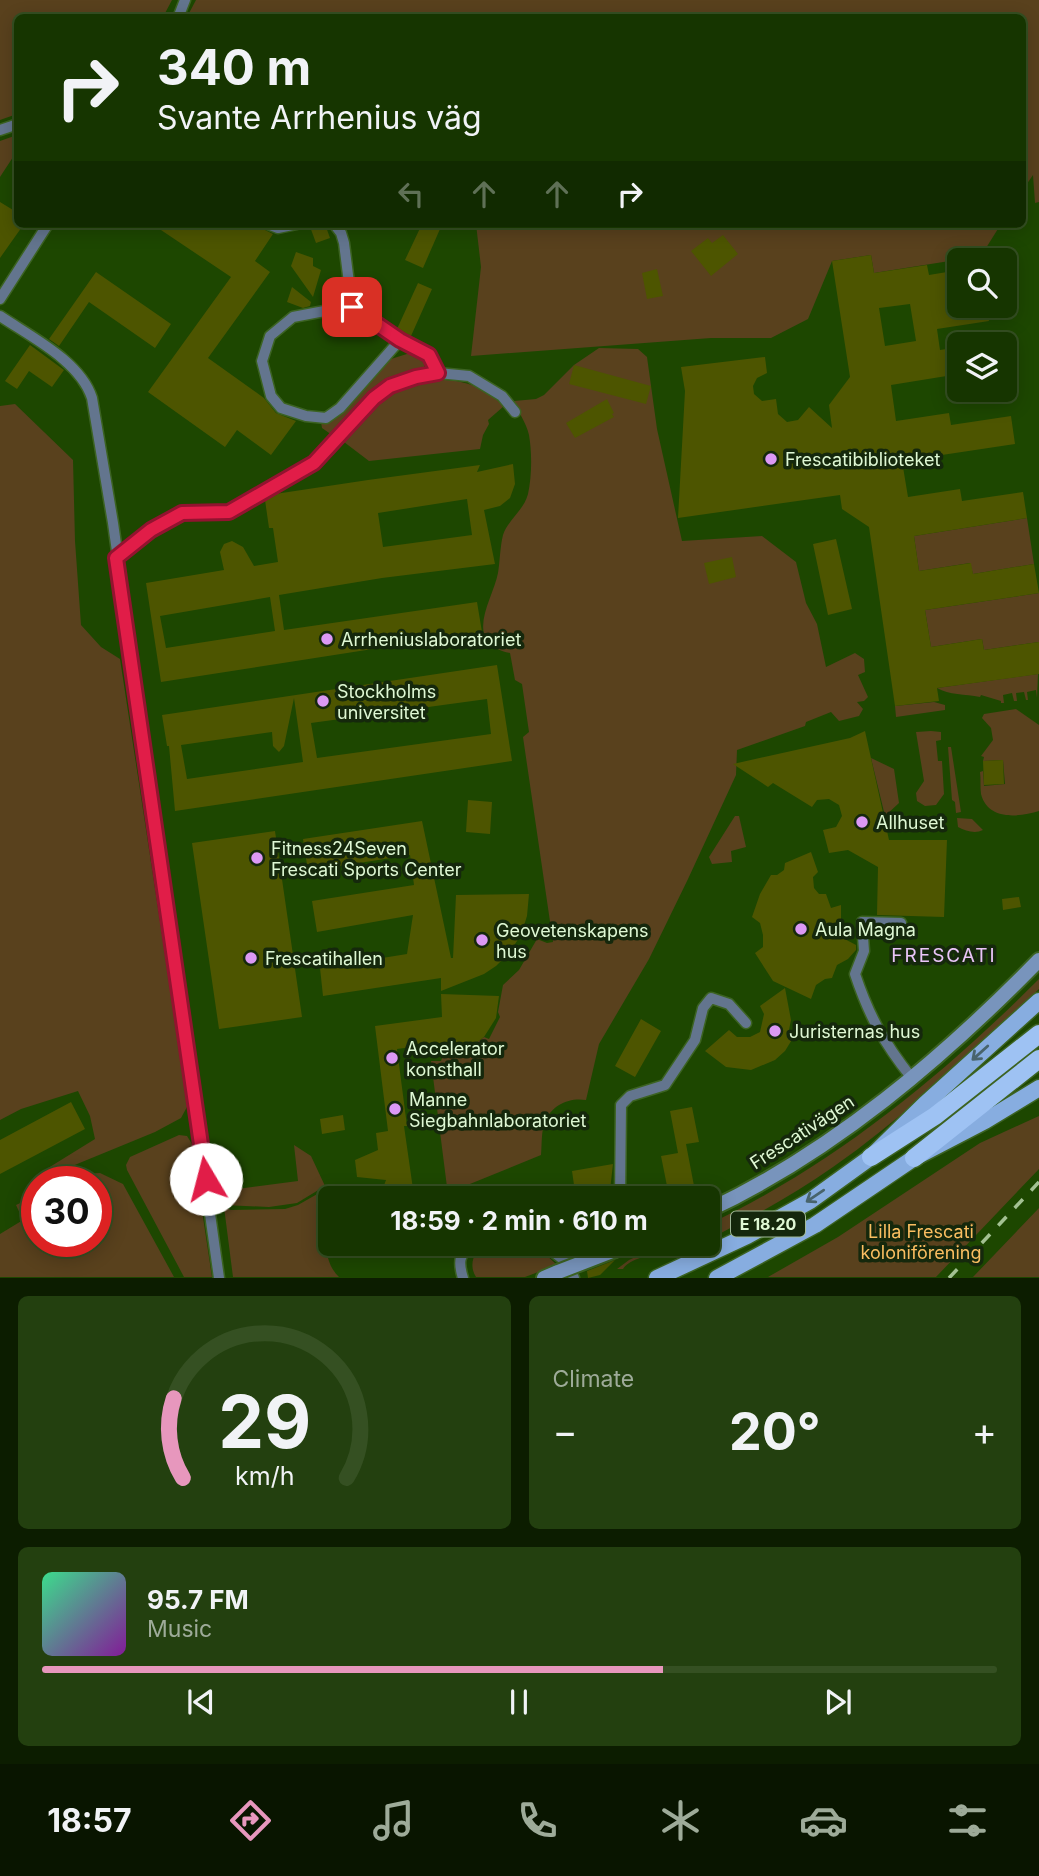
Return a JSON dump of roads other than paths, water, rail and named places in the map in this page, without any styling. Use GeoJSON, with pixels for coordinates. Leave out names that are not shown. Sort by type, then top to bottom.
{"type":"FeatureCollection","features":[{"type":"Feature","properties":{"kind":"highway"},"geometry":{"type":"LineString","coordinates":[[871,1157],[935,1116],[1039,1034]]}},
{"type":"Feature","properties":{"kind":"highway"},"geometry":{"type":"LineString","coordinates":[[914,1158],[1039,1059]]}},
{"type":"Feature","properties":{"kind":"main road"},"geometry":{"type":"LineString","coordinates":[[871,1157],[1039,1001]]}},
{"type":"Feature","properties":{"kind":"main road"},"geometry":{"type":"LineString","coordinates":[[914,1158],[985,1121],[1039,1088]]}},
{"type":"Feature","properties":{"kind":"main road","name":"E 18.20"},"geometry":{"type":"LineString","coordinates":[[657,1278],[747,1236],[810,1200],[871,1157]]}},
{"type":"Feature","properties":{"kind":"main road","name":"E 18.20"},"geometry":{"type":"LineString","coordinates":[[717,1278],[815,1225],[914,1158]]}},
{"type":"Feature","properties":{"kind":"street"},"geometry":{"type":"LineString","coordinates":[[0,299],[45,228]]}},
{"type":"Feature","properties":{"kind":"street"},"geometry":{"type":"LineString","coordinates":[[337,228],[344,243],[352,307]]}},
{"type":"Feature","properties":{"kind":"street"},"geometry":{"type":"LineString","coordinates":[[400,340],[340,408],[326,418],[306,416],[281,408],[271,396],[262,361],[270,336],[293,317],[352,307],[400,340],[429,355],[438,373]]}},
{"type":"Feature","properties":{"kind":"street"},"geometry":{"type":"LineString","coordinates":[[0,316],[77,371],[88,385],[113,523],[219,1278]]}},
{"type":"Feature","properties":{"kind":"street"},"geometry":{"type":"LineString","coordinates":[[116,558],[151,530],[182,513],[229,512],[314,463],[374,398],[390,386],[438,373],[469,376],[502,396],[515,412]]}},
{"type":"Feature","properties":{"kind":"street"},"geometry":{"type":"LineString","coordinates":[[901,923],[862,922],[864,951],[855,974],[869,1013],[891,1052],[911,1077]]}},
{"type":"Feature","properties":{"kind":"street","name":"Frescativägen"},"geometry":{"type":"LineString","coordinates":[[720,1204],[796,1163],[860,1119],[968,1030],[1039,960]]}},
{"type":"Feature","properties":{"kind":"street"},"geometry":{"type":"LineString","coordinates":[[620,1186],[621,1105],[630,1096],[665,1084],[695,1040],[703,1008],[711,998],[729,1004],[746,1023]]}},
{"type":"Feature","properties":{"kind":"street"},"geometry":{"type":"LineString","coordinates":[[461,1256],[459,1264],[463,1278]]}},
{"type":"Feature","properties":{"kind":"street"},"geometry":{"type":"LineString","coordinates":[[559,1256],[574,1278]]}},
{"type":"Feature","properties":{"kind":"street"},"geometry":{"type":"LineString","coordinates":[[551,1275],[598,1256]]}},
{"type":"Feature","properties":{"kind":"railway"},"geometry":{"type":"LineString","coordinates":[[949,1278],[1039,1182]]}},
{"type":"Feature","properties":{"kind":"place","name":"Frescatibiblioteket"},"geometry":{"type":"Point","coordinates":[771,459]}},
{"type":"Feature","properties":{"kind":"place","name":"Arrheniuslaboratoriet"},"geometry":{"type":"Point","coordinates":[327,639]}},
{"type":"Feature","properties":{"kind":"place","name":"Stockholms universitet"},"geometry":{"type":"Point","coordinates":[323,701]}},
{"type":"Feature","properties":{"kind":"place","name":"Allhuset"},"geometry":{"type":"Point","coordinates":[862,822]}},
{"type":"Feature","properties":{"kind":"place","name":"Fitness24Seven Frescati Sports Center"},"geometry":{"type":"Point","coordinates":[257,858]}},
{"type":"Feature","properties":{"kind":"place","name":"Aula Magna"},"geometry":{"type":"Point","coordinates":[801,929]}},
{"type":"Feature","properties":{"kind":"place","name":"Geovetenskapens hus"},"geometry":{"type":"Point","coordinates":[482,940]}},
{"type":"Feature","properties":{"kind":"place","name":"Frescatihallen"},"geometry":{"type":"Point","coordinates":[251,958]}},
{"type":"Feature","properties":{"kind":"place","name":"Juristernas hus"},"geometry":{"type":"Point","coordinates":[775,1031]}},
{"type":"Feature","properties":{"kind":"place","name":"Accelerator konsthall"},"geometry":{"type":"Point","coordinates":[392,1058]}},
{"type":"Feature","properties":{"kind":"place","name":"Manne Siegbahnlaboratoriet"},"geometry":{"type":"Point","coordinates":[395,1109]}},
{"type":"Feature","properties":{"kind":"district","name":"FRESCATI"},"geometry":{"type":"Point","coordinates":[944,955]}},
{"type":"Feature","properties":{"kind":"park label","name":"Lilla Frescati koloniförening"},"geometry":{"type":"Point","coordinates":[921,1241]}}]}
